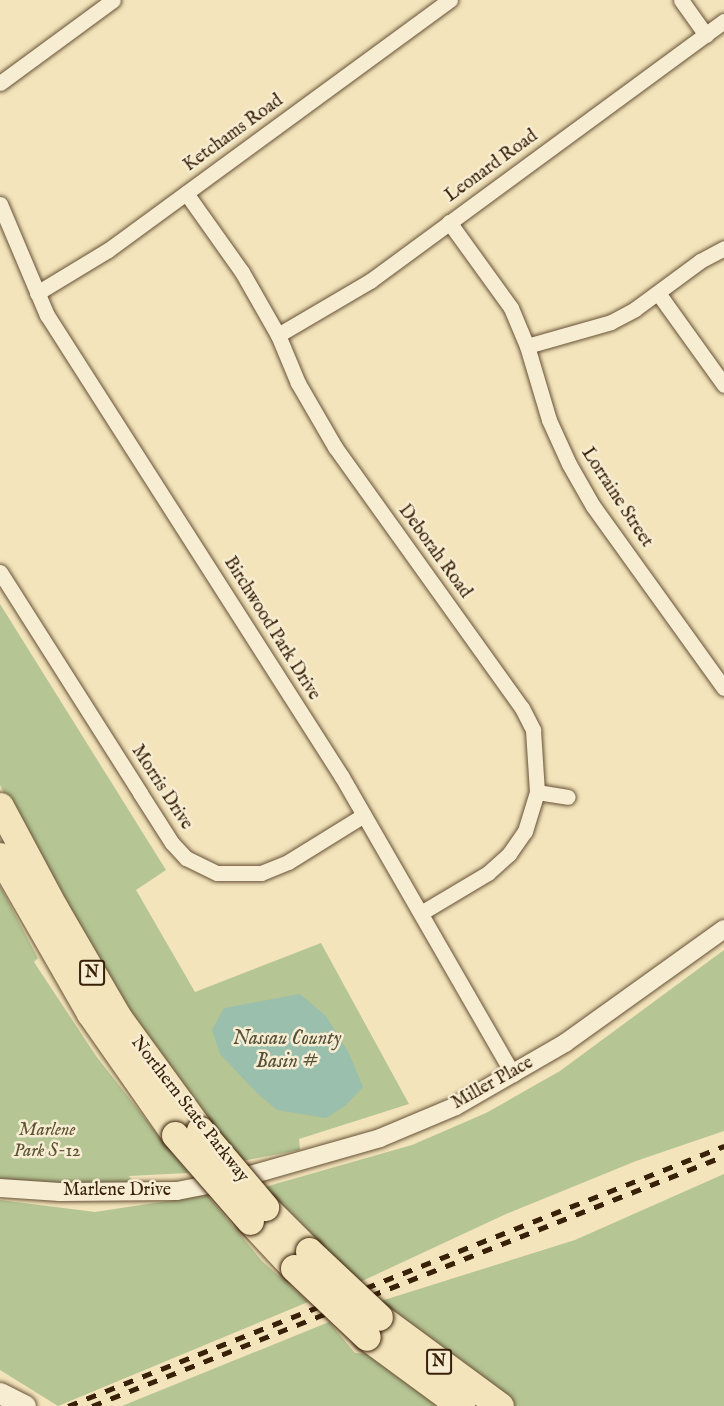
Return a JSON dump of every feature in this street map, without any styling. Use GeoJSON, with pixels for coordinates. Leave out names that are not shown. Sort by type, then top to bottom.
{"type":"FeatureCollection","features":[{"type":"Feature","properties":{"kind":"highway","name":"Northern State Parkway"},"geometry":{"type":"LineString","coordinates":[[0,806],[54,908],[187,1133]]}},
{"type":"Feature","properties":{"kind":"highway","name":"Northern State Parkway"},"geometry":{"type":"LineString","coordinates":[[0,856],[90,1013],[187,1133],[257,1214],[302,1259],[461,1406]]}},
{"type":"Feature","properties":{"kind":"highway","name":"Northern State Parkway"},"geometry":{"type":"LineString","coordinates":[[373,1327],[500,1406]]}},
{"type":"Feature","properties":{"kind":"main road"},"geometry":{"type":"LineString","coordinates":[[0,1393],[25,1406]]}},
{"type":"Feature","properties":{"kind":"street"},"geometry":{"type":"LineString","coordinates":[[0,83],[113,0]]}},
{"type":"Feature","properties":{"kind":"street","name":"Ketchams Road"},"geometry":{"type":"LineString","coordinates":[[37,293],[108,250],[450,0]]}},
{"type":"Feature","properties":{"kind":"street"},"geometry":{"type":"LineString","coordinates":[[681,0],[706,34]]}},
{"type":"Feature","properties":{"kind":"street","name":"Leonard Road"},"geometry":{"type":"LineString","coordinates":[[278,335],[370,281],[724,21]]}},
{"type":"Feature","properties":{"kind":"street","name":"Deborah Road"},"geometry":{"type":"LineString","coordinates":[[186,193],[242,272],[278,335],[298,383],[335,447],[522,708],[533,730],[537,792],[525,831],[499,864],[422,913]]}},
{"type":"Feature","properties":{"kind":"street","name":"Birchwood Park Drive"},"geometry":{"type":"LineString","coordinates":[[0,204],[47,315],[364,815],[513,1074]]}},
{"type":"Feature","properties":{"kind":"street","name":"Lorraine Street"},"geometry":{"type":"LineString","coordinates":[[449,222],[511,308],[527,346],[549,420],[569,464],[593,506],[724,688]]}},
{"type":"Feature","properties":{"kind":"street"},"geometry":{"type":"LineString","coordinates":[[527,346],[610,322],[658,293],[700,261],[724,248]]}},
{"type":"Feature","properties":{"kind":"street"},"geometry":{"type":"LineString","coordinates":[[658,293],[724,385]]}},
{"type":"Feature","properties":{"kind":"street","name":"Morris Drive"},"geometry":{"type":"LineString","coordinates":[[0,572],[159,823],[186,858],[218,873],[261,873],[288,862],[364,815]]}},
{"type":"Feature","properties":{"kind":"street"},"geometry":{"type":"LineString","coordinates":[[537,792],[568,796]]}},
{"type":"Feature","properties":{"kind":"street","name":"Miller Place"},"geometry":{"type":"LineString","coordinates":[[233,1180],[380,1138],[456,1106],[565,1043],[724,929]]}},
{"type":"Feature","properties":{"kind":"street","name":"Marlene Drive"},"geometry":{"type":"LineString","coordinates":[[0,1188],[60,1192],[177,1191],[233,1180]]}},
{"type":"Feature","properties":{"kind":"green space"},"geometry":{"type":"Polygon","coordinates":[[[0,604],[166,870],[136,890],[195,992],[321,943],[409,1104],[299,1139],[300,1150],[242,1161],[189,1099],[115,1000],[36,858],[0,785],[0,604]]]}},
{"type":"Feature","properties":{"kind":"green space","name":"Marlene Park S-12"},"geometry":{"type":"Polygon","coordinates":[[[0,886],[38,958],[34,962],[96,1056],[188,1173],[129,1176],[139,1191],[0,1188],[0,886]]]}},
{"type":"Feature","properties":{"kind":"green space"},"geometry":{"type":"Polygon","coordinates":[[[724,950],[724,1131],[636,1161],[506,1214],[360,1282],[310,1236],[265,1187],[412,1145],[486,1113],[560,1071],[724,950]]]}},
{"type":"Feature","properties":{"kind":"green space"},"geometry":{"type":"Polygon","coordinates":[[[724,1174],[724,1406],[512,1406],[462,1373],[381,1301],[575,1240],[724,1174]]]}},
{"type":"Feature","properties":{"kind":"green space"},"geometry":{"type":"Polygon","coordinates":[[[207,1195],[262,1261],[308,1302],[58,1406],[0,1370],[0,1200],[95,1212],[207,1195]]]}},
{"type":"Feature","properties":{"kind":"green space"},"geometry":{"type":"Polygon","coordinates":[[[329,1322],[355,1353],[371,1354],[437,1406],[122,1406],[329,1322]]]}},
{"type":"Feature","properties":{"kind":"water","name":"Nassau County Basin #"},"geometry":{"type":"Polygon","coordinates":[[[300,994],[326,1016],[349,1053],[363,1087],[345,1106],[326,1118],[277,1110],[257,1093],[220,1054],[212,1030],[224,1008],[300,994]]]}},
{"type":"Feature","properties":{"kind":"railway"},"geometry":{"type":"LineString","coordinates":[[68,1406],[724,1146]]}},
{"type":"Feature","properties":{"kind":"railway"},"geometry":{"type":"LineString","coordinates":[[92,1406],[724,1156]]}}]}
